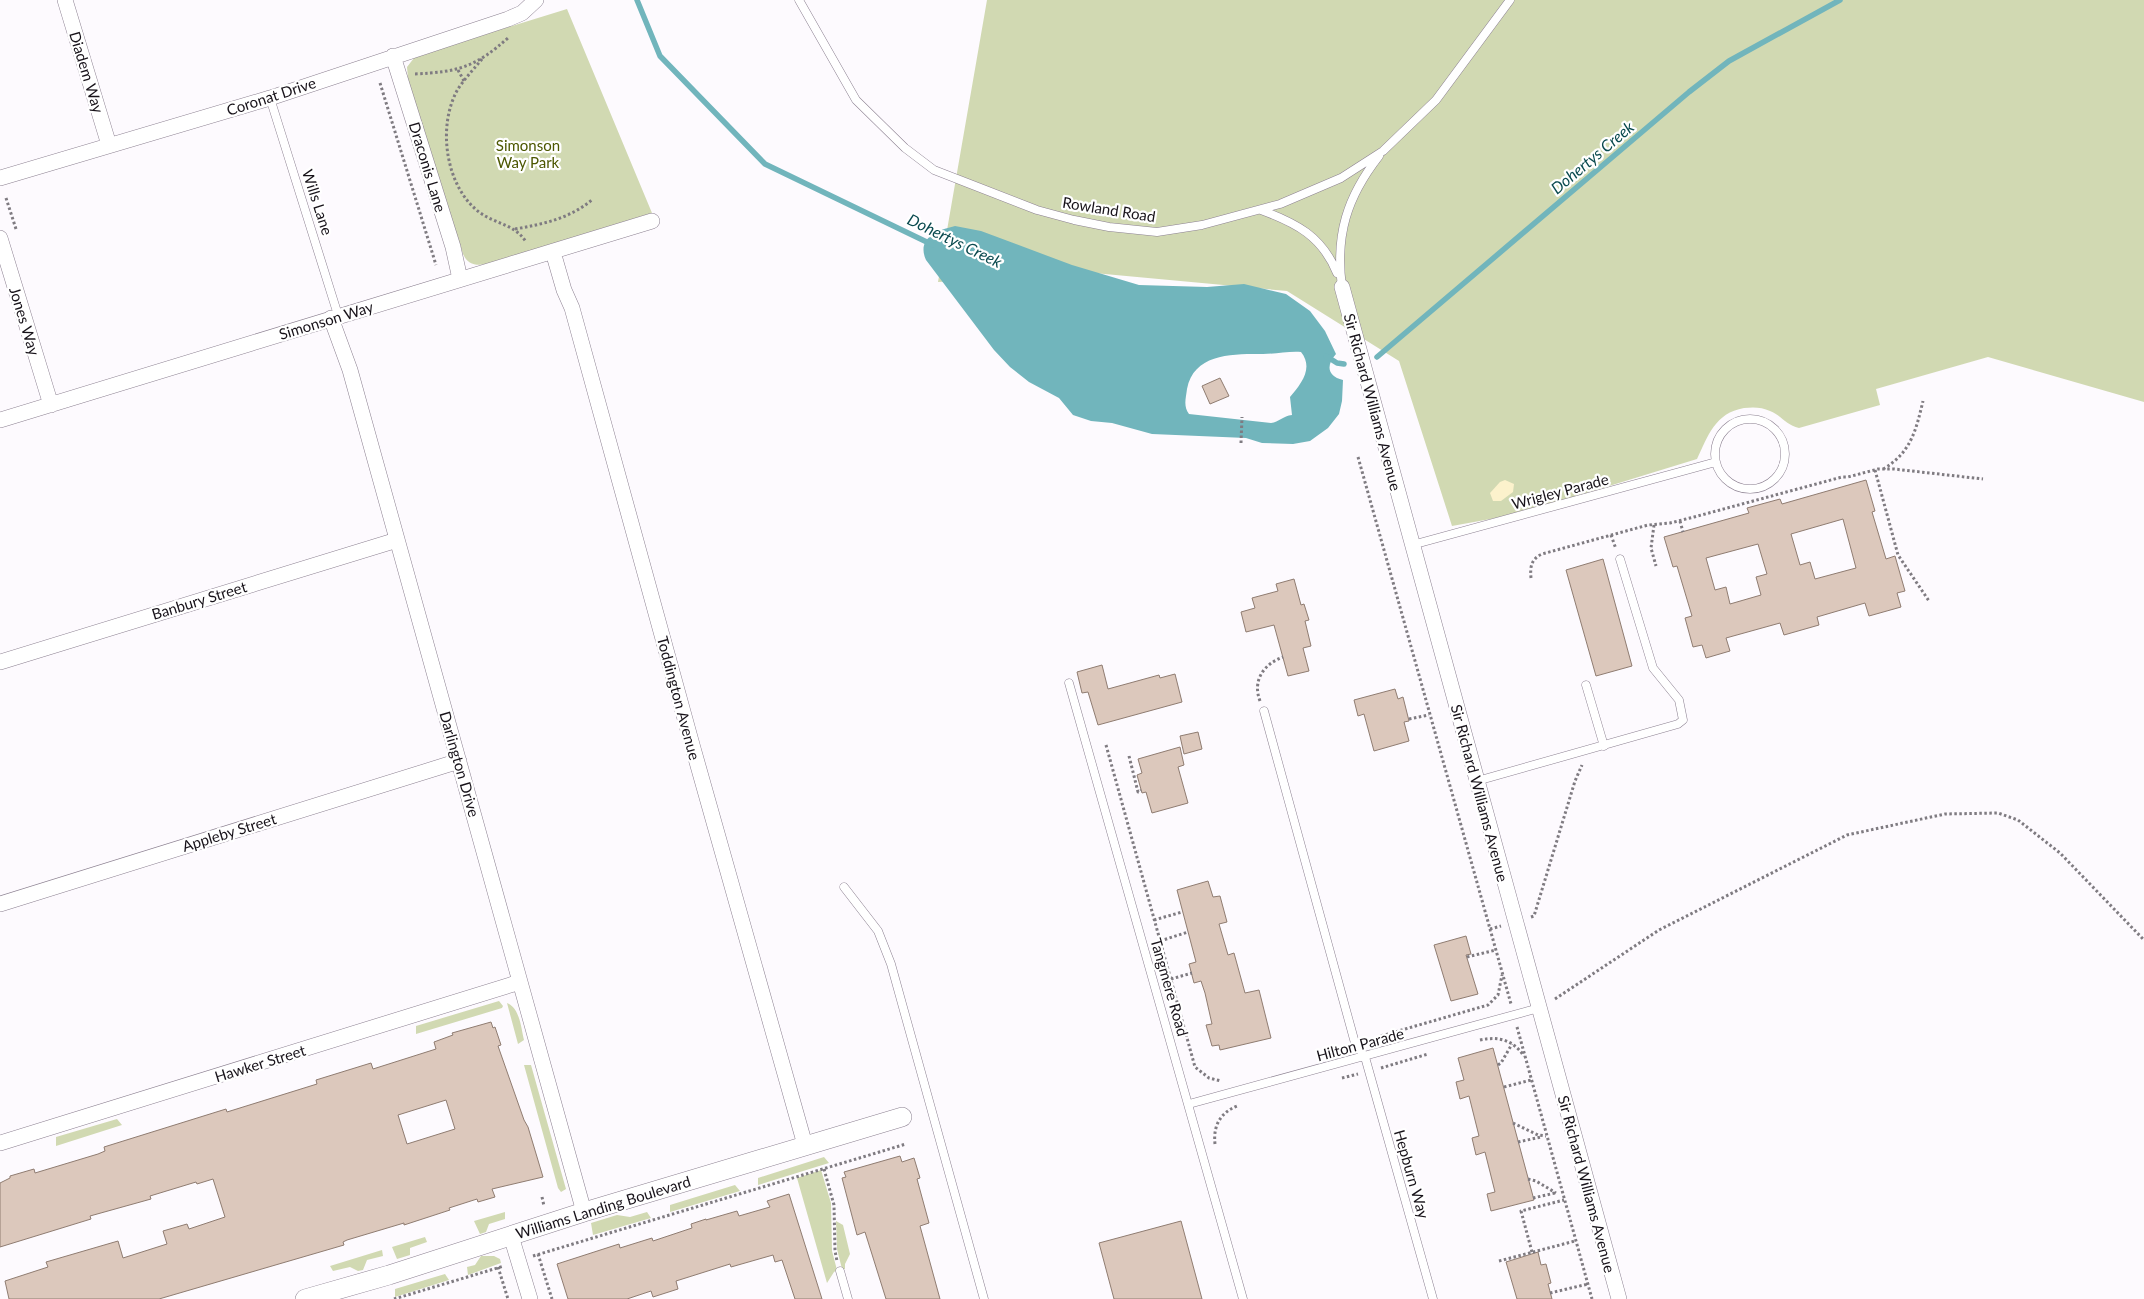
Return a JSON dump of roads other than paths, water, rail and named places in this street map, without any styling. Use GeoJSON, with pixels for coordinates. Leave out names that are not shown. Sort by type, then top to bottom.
{"type":"FeatureCollection","features":[{"type":"Feature","properties":{"kind":"street","name":"Diadem Way"},"geometry":{"type":"LineString","coordinates":[[65,0],[110,145]]}},
{"type":"Feature","properties":{"kind":"street","name":"Coronat Drive"},"geometry":{"type":"LineString","coordinates":[[0,178],[270,98],[522,13],[536,0]]}},
{"type":"Feature","properties":{"kind":"street","name":"Draconis Lane"},"geometry":{"type":"LineString","coordinates":[[393,56],[453,247],[460,279]]}},
{"type":"Feature","properties":{"kind":"street","name":"Simonson Way"},"geometry":{"type":"LineString","coordinates":[[0,420],[652,221]]}},
{"type":"Feature","properties":{"kind":"street","name":"Jones Way"},"geometry":{"type":"LineString","coordinates":[[0,238],[51,405]]}},
{"type":"Feature","properties":{"kind":"street","name":"Toddington Avenue"},"geometry":{"type":"LineString","coordinates":[[553,252],[564,290],[572,308],[695,757],[805,1145]]}},
{"type":"Feature","properties":{"kind":"street","name":"Sir Richard Williams Avenue"},"geometry":{"type":"LineString","coordinates":[[1342,287],[1619,1299]]}},
{"type":"Feature","properties":{"kind":"street","name":"Darlington Drive"},"geometry":{"type":"LineString","coordinates":[[335,317],[584,1212]]}},
{"type":"Feature","properties":{"kind":"street","name":"Banbury Street"},"geometry":{"type":"LineString","coordinates":[[0,662],[397,540]]}},
{"type":"Feature","properties":{"kind":"street","name":"Appleby Street"},"geometry":{"type":"LineString","coordinates":[[0,904],[459,761]]}},
{"type":"Feature","properties":{"kind":"street","name":"Hawker Street"},"geometry":{"type":"LineString","coordinates":[[0,1143],[520,982]]}},
{"type":"Feature","properties":{"kind":"street","name":"Williams Landing Boulevard"},"geometry":{"type":"LineString","coordinates":[[309,1298],[584,1212],[902,1117]]}},
{"type":"Feature","properties":{"kind":"street"},"geometry":{"type":"LineString","coordinates":[[511,1236],[530,1299]]}},
{"type":"Feature","properties":{"kind":"lane","name":"Rowland Road"},"geometry":{"type":"LineString","coordinates":[[799,0],[856,100],[905,148],[934,170],[1037,210],[1109,227],[1157,232],[1202,225],[1261,210],[1341,178],[1383,151],[1436,100],[1510,0]]}},
{"type":"Feature","properties":{"kind":"lane","name":"Wills Lane"},"geometry":{"type":"LineString","coordinates":[[270,98],[335,317]]}},
{"type":"Feature","properties":{"kind":"lane"},"geometry":{"type":"LineString","coordinates":[[1342,287],[1339,265],[1340,240],[1347,210],[1368,171],[1383,151]]}},
{"type":"Feature","properties":{"kind":"lane"},"geometry":{"type":"LineString","coordinates":[[1261,210],[1293,222],[1312,236],[1333,264],[1342,287]]}},
{"type":"Feature","properties":{"kind":"lane"},"geometry":{"type":"LineString","coordinates":[[1744,420],[1766,423],[1775,430],[1785,450],[1784,462],[1780,472],[1772,481],[1756,488],[1739,487],[1728,481],[1720,473],[1716,462],[1715,451],[1718,440],[1724,431],[1733,424],[1744,420]]}},
{"type":"Feature","properties":{"kind":"lane","name":"Wrigley Parade"},"geometry":{"type":"LineString","coordinates":[[1412,545],[1716,462]]}},
{"type":"Feature","properties":{"kind":"lane"},"geometry":{"type":"LineString","coordinates":[[1477,781],[1588,751],[1678,724],[1683,720],[1679,700],[1652,668],[1620,560]]}},
{"type":"Feature","properties":{"kind":"lane","name":"Tangmere Road"},"geometry":{"type":"LineString","coordinates":[[1069,683],[1242,1299]]}},
{"type":"Feature","properties":{"kind":"lane"},"geometry":{"type":"LineString","coordinates":[[1586,686],[1604,746]]}},
{"type":"Feature","properties":{"kind":"lane","name":"Hepburn Way"},"geometry":{"type":"LineString","coordinates":[[1264,711],[1355,1043],[1365,1057],[1433,1299]]}},
{"type":"Feature","properties":{"kind":"lane"},"geometry":{"type":"LineString","coordinates":[[844,887],[878,931],[891,964],[984,1299]]}},
{"type":"Feature","properties":{"kind":"lane","name":"Hilton Parade"},"geometry":{"type":"LineString","coordinates":[[1188,1104],[1539,1008]]}},
{"type":"Feature","properties":{"kind":"lane"},"geometry":{"type":"LineString","coordinates":[[840,1271],[848,1299]]}},
{"type":"Feature","properties":{"kind":"water"},"geometry":{"type":"Polygon","coordinates":[[[955,226],[981,231],[1072,265],[1139,285],[1207,287],[1244,284],[1286,294],[1310,311],[1325,331],[1336,354],[1331,362],[1330,370],[1334,376],[1343,380],[1339,414],[1328,428],[1310,441],[1293,444],[1262,443],[1246,438],[1152,434],[1112,423],[1091,421],[1073,415],[1059,398],[1029,382],[1010,367],[994,350],[926,260],[924,246],[926,241],[930,236],[955,226]],[[1301,352],[1239,354],[1216,358],[1206,362],[1191,377],[1185,405],[1187,411],[1189,414],[1271,423],[1292,415],[1290,397],[1304,376],[1306,370],[1305,358],[1301,352]]]}},
{"type":"Feature","properties":{"kind":"waterway","name":"Dohertys Creek"},"geometry":{"type":"LineString","coordinates":[[637,0],[660,56],[765,164],[933,245]]}},
{"type":"Feature","properties":{"kind":"waterway","name":"Dohertys Creek"},"geometry":{"type":"LineString","coordinates":[[1377,357],[1689,92],[1729,61],[1840,0]]}},
{"type":"Feature","properties":{"kind":"waterway","name":"Dohertys Creek"},"geometry":{"type":"LineString","coordinates":[[1326,356],[1337,363],[1344,364]]}},
{"type":"Feature","properties":{"kind":"park label","name":"Simonson Way Park"},"geometry":{"type":"Point","coordinates":[528,154]}}]}
